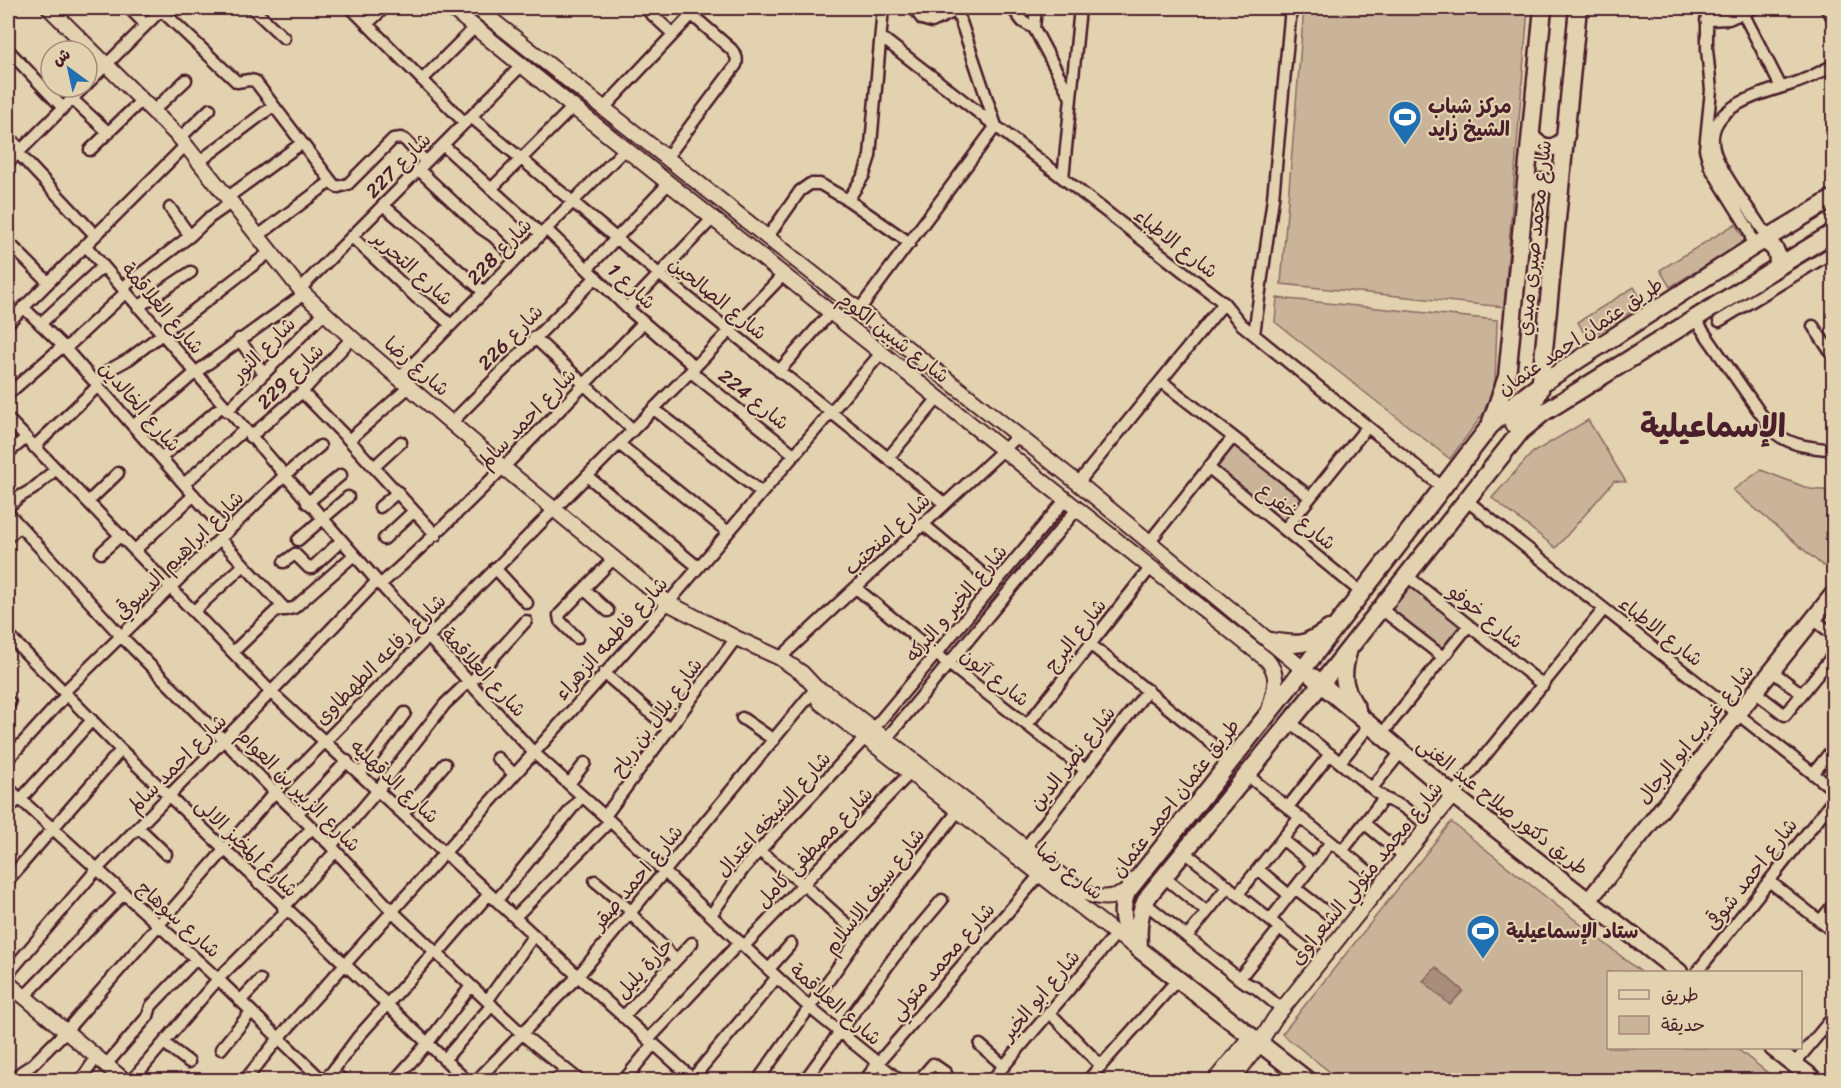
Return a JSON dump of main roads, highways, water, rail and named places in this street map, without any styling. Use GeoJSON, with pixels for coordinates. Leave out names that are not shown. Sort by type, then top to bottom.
{"type":"FeatureCollection","features":[{"type":"Feature","properties":{"kind":"main road","name":"شارع محمد صبرى مبدي"},"geometry":{"type":"LineString","coordinates":[[1490,426],[1507,377],[1543,8]]}},
{"type":"Feature","properties":{"kind":"main road","name":"شارع محمد صبرى مبدي"},"geometry":{"type":"LineString","coordinates":[[1497,460],[1507,432],[1534,404],[1541,384],[1578,8]]}},
{"type":"Feature","properties":{"kind":"main road"},"geometry":{"type":"LineString","coordinates":[[1531,136],[1538,145],[1549,147],[1560,144],[1566,135]]}},
{"type":"Feature","properties":{"kind":"main road"},"geometry":{"type":"LineString","coordinates":[[1526,189],[1541,182],[1552,184],[1560,191]]}},
{"type":"Feature","properties":{"kind":"main road","name":"طريق عثمان احمد عثمان"},"geometry":{"type":"LineString","coordinates":[[1139,949],[1125,928],[1122,916],[1124,898],[1490,426],[1541,384],[1762,241],[1833,198]]}},
{"type":"Feature","properties":{"kind":"main road"},"geometry":{"type":"LineString","coordinates":[[1806,214],[1804,223],[1807,231],[1813,237],[1829,241]]}},
{"type":"Feature","properties":{"kind":"main road"},"geometry":{"type":"LineString","coordinates":[[1762,241],[1775,249],[1778,258],[1777,267]]}},
{"type":"Feature","properties":{"kind":"main road","name":"طريق عثمان احمد عثمان"},"geometry":{"type":"LineString","coordinates":[[1143,906],[1521,431],[1543,413],[1694,318],[1777,267],[1829,241]]}},
{"type":"Feature","properties":{"kind":"main road"},"geometry":{"type":"LineString","coordinates":[[1411,526],[1420,537],[1432,543]]}},
{"type":"Feature","properties":{"kind":"main road","name":"شارع غريب ابو الرجال"},"geometry":{"type":"LineString","coordinates":[[1589,900],[1833,593]]}},
{"type":"Feature","properties":{"kind":"main road"},"geometry":{"type":"LineString","coordinates":[[1270,641],[1294,645],[1303,644],[1340,622]]}},
{"type":"Feature","properties":{"kind":"main road"},"geometry":{"type":"LineString","coordinates":[[1349,649],[1343,668],[1346,690],[1371,727]]}},
{"type":"Feature","properties":{"kind":"main road"},"geometry":{"type":"LineString","coordinates":[[1303,669],[1317,688]]}},
{"type":"Feature","properties":{"kind":"main road"},"geometry":{"type":"LineString","coordinates":[[1287,690],[1317,688]]}},
{"type":"Feature","properties":{"kind":"main road","name":"طريق دكتور صلاح عبد الغنى"},"geometry":{"type":"LineString","coordinates":[[1317,688],[1342,703],[1453,795],[1678,971]]}},
{"type":"Feature","properties":{"kind":"main road"},"geometry":{"type":"LineString","coordinates":[[1124,898],[1131,911],[1143,906]]}},
{"type":"Feature","properties":{"kind":"main road"},"geometry":{"type":"LineString","coordinates":[[1139,949],[1138,923],[1143,906]]}},
{"type":"Feature","properties":{"kind":"main road","name":"شارع رضا"},"geometry":{"type":"LineString","coordinates":[[1139,949],[1307,1080]]}},
{"type":"Feature","properties":{"kind":"main road"},"geometry":{"type":"LineString","coordinates":[[1775,1049],[1815,1080]]}},
{"type":"Feature","properties":{"kind":"place","name":"مركز شباب الشيخ زايد"},"geometry":{"type":"Point","coordinates":[1405,146]}},
{"type":"Feature","properties":{"kind":"place","name":"ستاد الإسماعيلية"},"geometry":{"type":"Point","coordinates":[1483,960]}},
{"type":"Feature","properties":{"kind":"district","name":"الإسماعيلية"},"geometry":{"type":"Point","coordinates":[1713,426]}}]}
